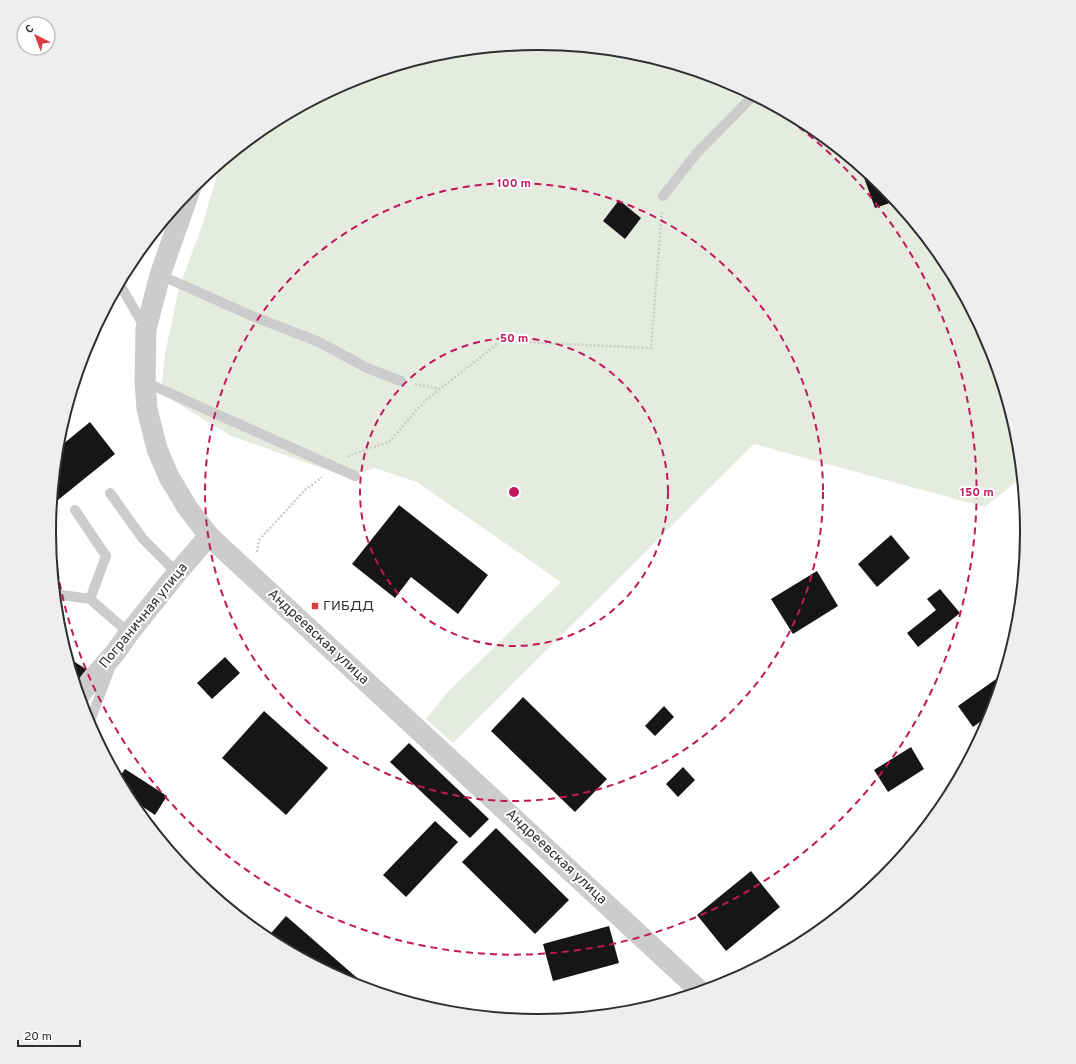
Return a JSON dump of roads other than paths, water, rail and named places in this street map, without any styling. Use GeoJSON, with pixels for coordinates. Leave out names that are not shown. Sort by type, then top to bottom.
{"type":"FeatureCollection","features":[{"type":"Feature","properties":{"kind":"street","name":"Андреевская улица"},"geometry":{"type":"LineString","coordinates":[[185,204],[160,275],[146,329],[145,382],[147,409],[157,449],[169,477],[187,507],[209,536],[696,987]]}},
{"type":"Feature","properties":{"kind":"street","name":"Пограничная улица"},"geometry":{"type":"LineString","coordinates":[[83,690],[115,653],[177,573],[209,536]]}},
{"type":"Feature","properties":{"kind":"lane"},"geometry":{"type":"LineString","coordinates":[[663,196],[696,154],[750,100]]}},
{"type":"Feature","properties":{"kind":"lane"},"geometry":{"type":"LineString","coordinates":[[160,275],[250,315],[319,342],[367,368],[401,381]]}},
{"type":"Feature","properties":{"kind":"lane"},"geometry":{"type":"LineString","coordinates":[[122,289],[146,329]]}},
{"type":"Feature","properties":{"kind":"lane"},"geometry":{"type":"LineString","coordinates":[[145,382],[355,476]]}},
{"type":"Feature","properties":{"kind":"lane"},"geometry":{"type":"LineString","coordinates":[[110,493],[143,539],[177,573]]}},
{"type":"Feature","properties":{"kind":"lane"},"geometry":{"type":"LineString","coordinates":[[75,510],[106,556],[90,599]]}},
{"type":"Feature","properties":{"kind":"lane"},"geometry":{"type":"LineString","coordinates":[[60,595],[90,599],[129,633]]}},
{"type":"Feature","properties":{"kind":"lane"},"geometry":{"type":"LineString","coordinates":[[92,715],[115,653]]}},
{"type":"Feature","properties":{"kind":"place","name":"ГИБДД"},"geometry":{"type":"Point","coordinates":[315,606]}}]}
